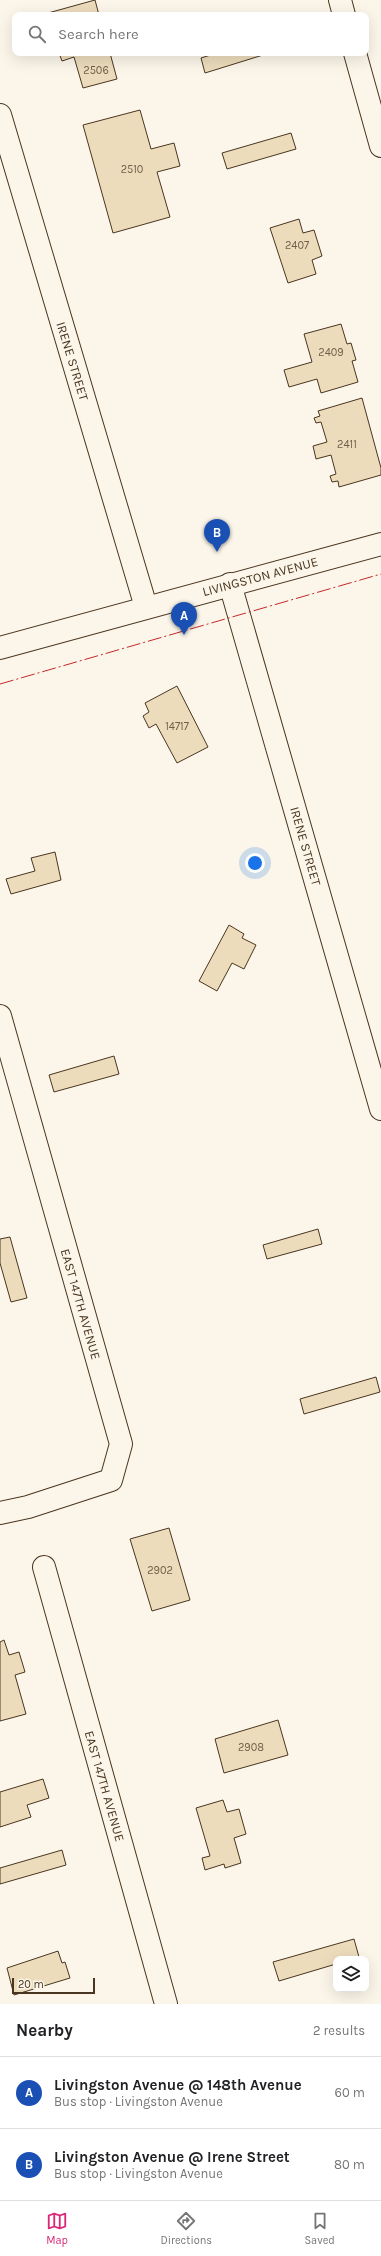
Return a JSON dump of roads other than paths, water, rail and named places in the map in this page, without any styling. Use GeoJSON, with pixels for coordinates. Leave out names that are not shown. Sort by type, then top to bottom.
{"type":"FeatureCollection","features":[{"type":"Feature","properties":{"kind":"street"},"geometry":{"type":"LineString","coordinates":[[340,0],[343,12]]}},
{"type":"Feature","properties":{"kind":"street"},"geometry":{"type":"LineString","coordinates":[[356,56],[381,146]]}},
{"type":"Feature","properties":{"kind":"street","name":"IRENE STREET"},"geometry":{"type":"LineString","coordinates":[[0,115],[146,607]]}},
{"type":"Feature","properties":{"kind":"street","name":"LIVINGSTON AVENUE"},"geometry":{"type":"LineString","coordinates":[[0,648],[381,544]]}},
{"type":"Feature","properties":{"kind":"street","name":"IRENE STREET"},"geometry":{"type":"LineString","coordinates":[[230,584],[381,1109]]}},
{"type":"Feature","properties":{"kind":"street","name":"EAST 147TH AVENUE"},"geometry":{"type":"LineString","coordinates":[[0,1016],[121,1444],[111,1480],[28,1507],[0,1512]]}},
{"type":"Feature","properties":{"kind":"street","name":"EAST 147TH AVENUE"},"geometry":{"type":"LineString","coordinates":[[44,1567],[166,2004]]}},
{"type":"Feature","properties":{"kind":"place","name":"Livingston Avenue @ Irene Street"},"geometry":{"type":"Point","coordinates":[217,552]}},
{"type":"Feature","properties":{"kind":"place","name":"Livingston Avenue @ 148th Avenue"},"geometry":{"type":"Point","coordinates":[184,635]}}]}
